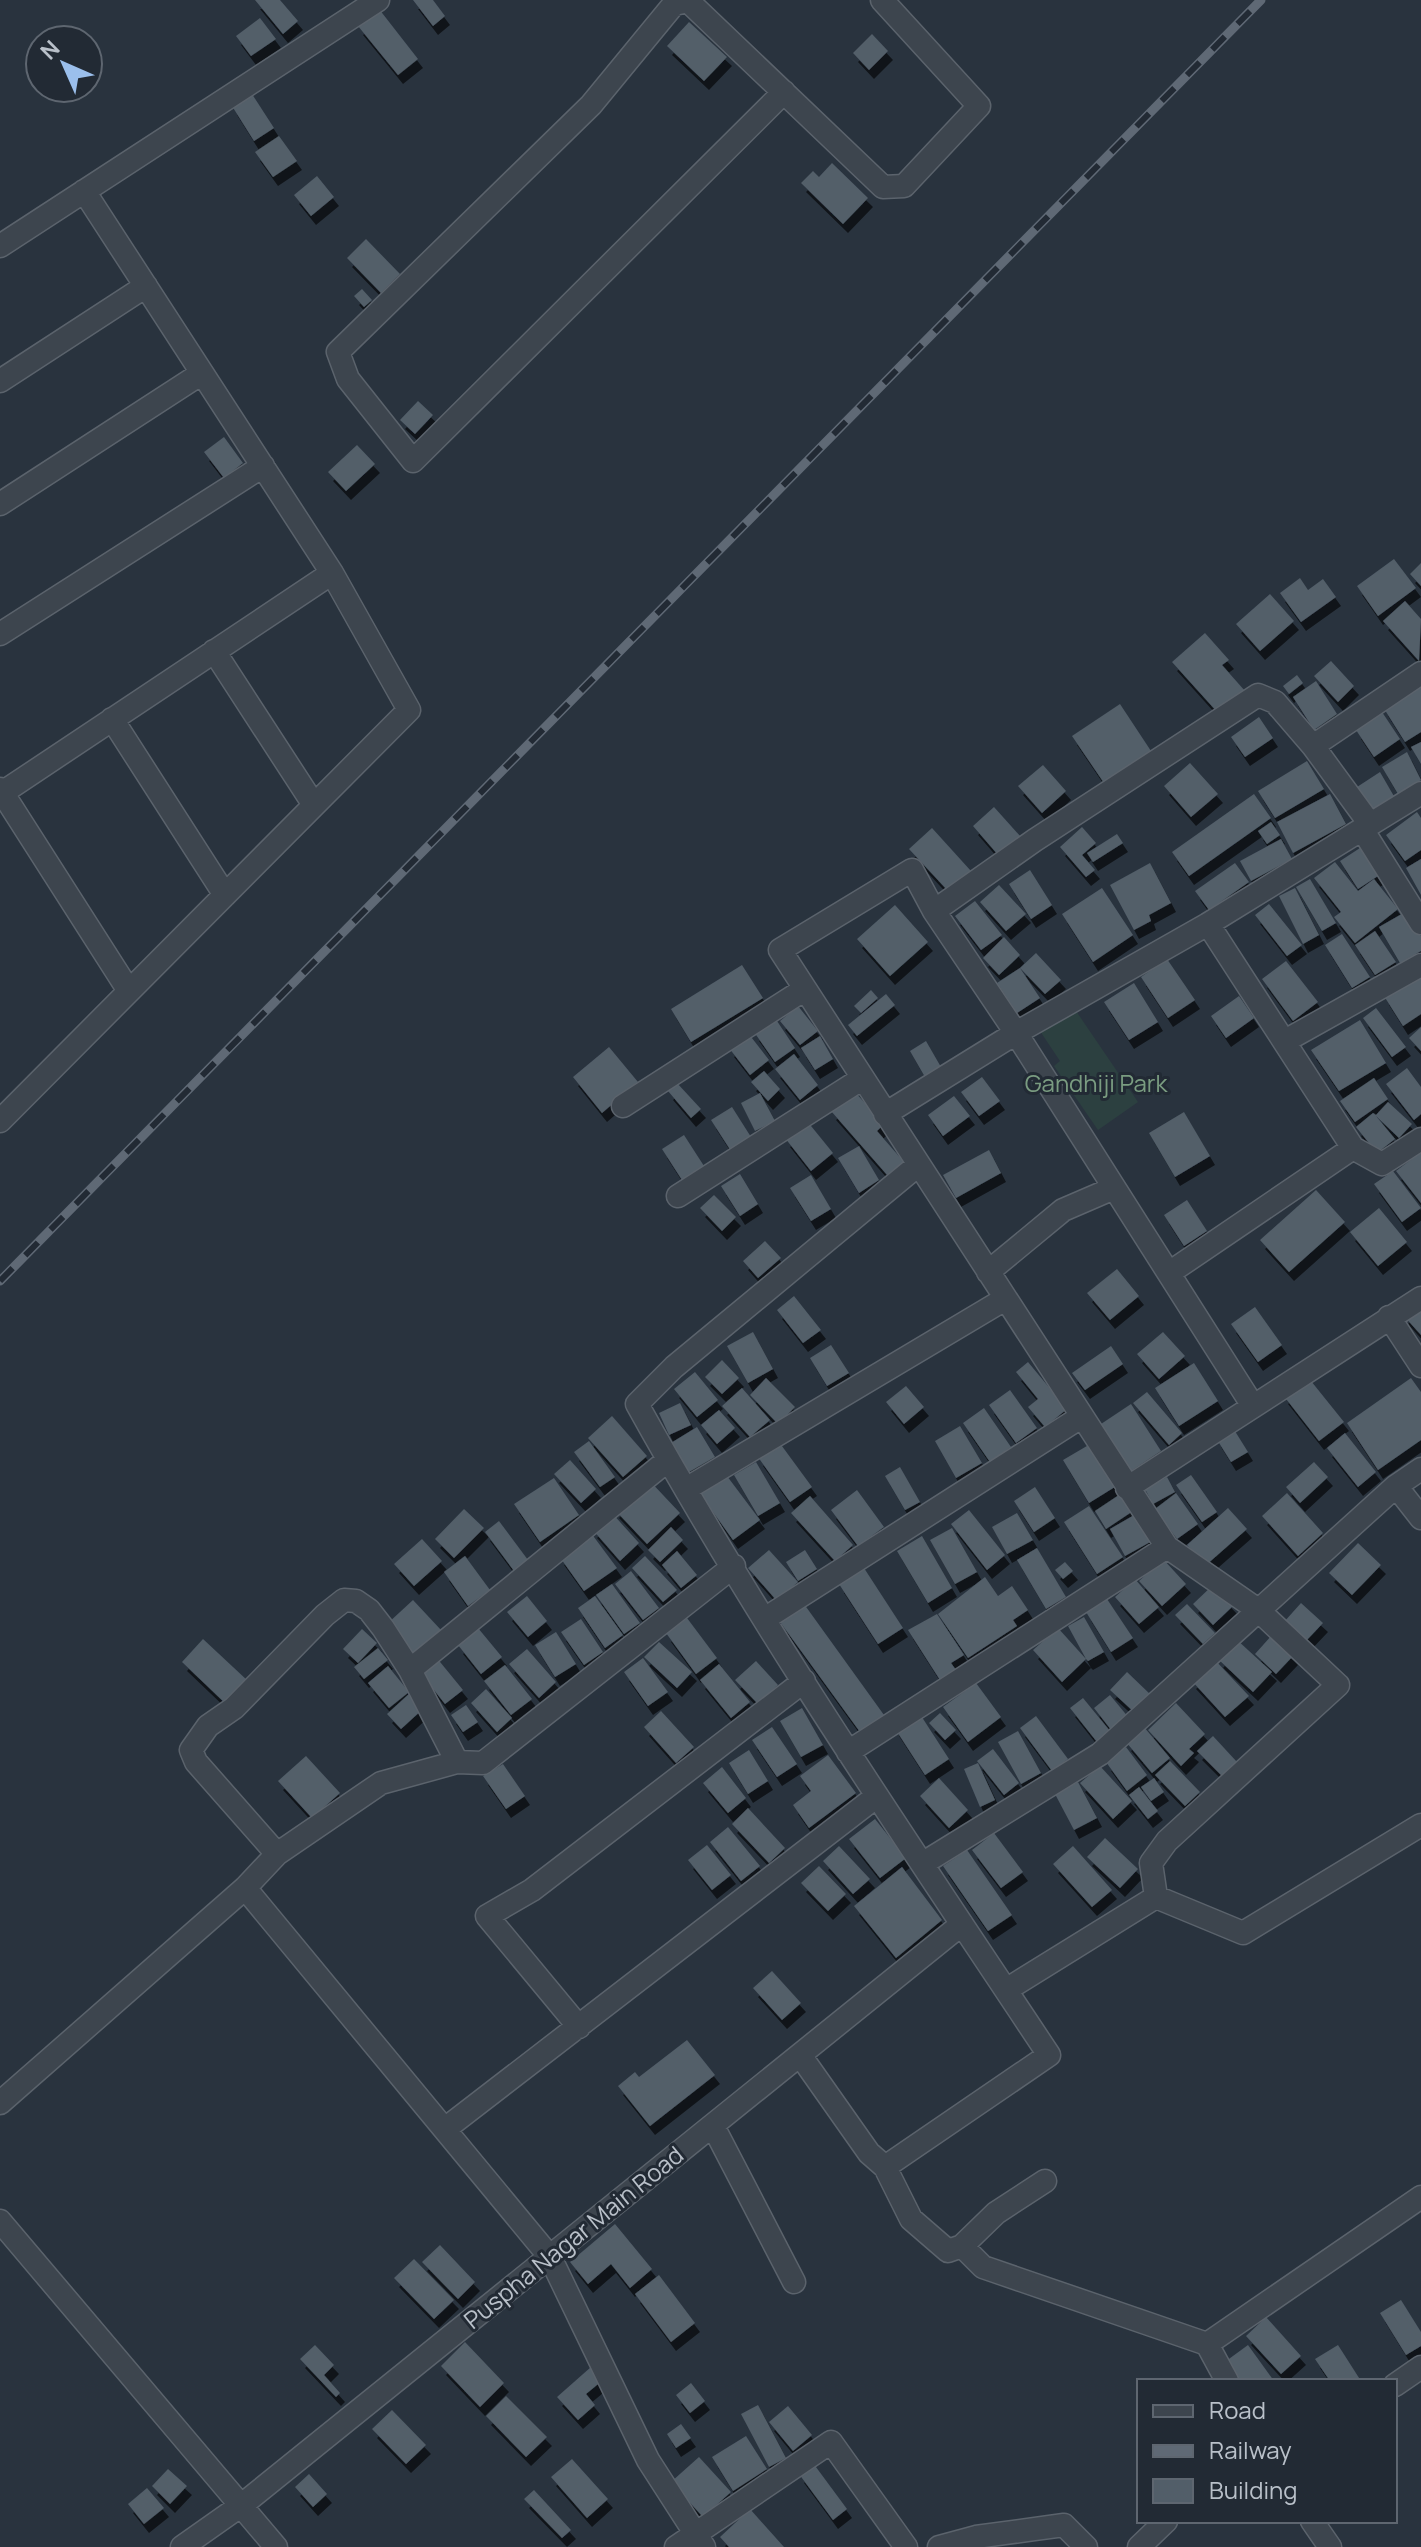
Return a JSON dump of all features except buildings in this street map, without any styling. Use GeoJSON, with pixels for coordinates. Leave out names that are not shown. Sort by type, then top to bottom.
{"type":"FeatureCollection","features":[{"type":"Feature","properties":{"kind":"street"},"geometry":{"type":"LineString","coordinates":[[0,246],[378,0]]}},
{"type":"Feature","properties":{"kind":"street"},"geometry":{"type":"LineString","coordinates":[[784,92],[413,461],[348,379],[338,352],[591,105],[674,4],[688,1],[784,92],[883,187],[904,186],[979,106],[882,0]]}},
{"type":"Feature","properties":{"kind":"street"},"geometry":{"type":"LineString","coordinates":[[0,1121],[409,710],[332,573],[84,191]]}},
{"type":"Feature","properties":{"kind":"street"},"geometry":{"type":"LineString","coordinates":[[0,381],[146,286]]}},
{"type":"Feature","properties":{"kind":"street"},"geometry":{"type":"LineString","coordinates":[[0,504],[202,373]]}},
{"type":"Feature","properties":{"kind":"street"},"geometry":{"type":"LineString","coordinates":[[0,634],[263,466]]}},
{"type":"Feature","properties":{"kind":"street"},"geometry":{"type":"LineString","coordinates":[[129,991],[1,791],[332,573]]}},
{"type":"Feature","properties":{"kind":"street"},"geometry":{"type":"LineString","coordinates":[[214,651],[314,805]]}},
{"type":"Feature","properties":{"kind":"street"},"geometry":{"type":"LineString","coordinates":[[1313,746],[1421,673]]}},
{"type":"Feature","properties":{"kind":"street"},"geometry":{"type":"LineString","coordinates":[[934,911],[1035,840],[1258,695],[1275,702],[1313,746],[1366,827],[1421,923]]}},
{"type":"Feature","properties":{"kind":"street"},"geometry":{"type":"LineString","coordinates":[[112,719],[225,895]]}},
{"type":"Feature","properties":{"kind":"street"},"geometry":{"type":"LineString","coordinates":[[885,1114],[1016,1033],[1208,924],[1421,793]]}},
{"type":"Feature","properties":{"kind":"street"},"geometry":{"type":"LineString","coordinates":[[1156,1897],[1151,1863],[1167,1841],[1338,1685],[1258,1610],[1167,1547],[780,950],[912,870],[934,911],[1016,1033],[1253,1406]]}},
{"type":"Feature","properties":{"kind":"street"},"geometry":{"type":"LineString","coordinates":[[1208,924],[1353,1148],[1382,1164],[1421,1139]]}},
{"type":"Feature","properties":{"kind":"street"},"geometry":{"type":"LineString","coordinates":[[1285,1041],[1421,965]]}},
{"type":"Feature","properties":{"kind":"street"},"geometry":{"type":"LineString","coordinates":[[623,1106],[805,989]]}},
{"type":"Feature","properties":{"kind":"street"},"geometry":{"type":"LineString","coordinates":[[678,1196],[863,1078]]}},
{"type":"Feature","properties":{"kind":"street"},"geometry":{"type":"LineString","coordinates":[[1169,1273],[1353,1148]]}},
{"type":"Feature","properties":{"kind":"street"},"geometry":{"type":"LineString","coordinates":[[885,2167],[1049,2055],[848,1752],[668,1460],[637,1404],[674,1367],[918,1165]]}},
{"type":"Feature","properties":{"kind":"street"},"geometry":{"type":"LineString","coordinates":[[988,1272],[1063,1210],[1114,1188]]}},
{"type":"Feature","properties":{"kind":"street"},"geometry":{"type":"LineString","coordinates":[[1127,1488],[1421,1298]]}},
{"type":"Feature","properties":{"kind":"street"},"geometry":{"type":"LineString","coordinates":[[686,1489],[1005,1299]]}},
{"type":"Feature","properties":{"kind":"street"},"geometry":{"type":"LineString","coordinates":[[1389,1317],[1421,1366]]}},
{"type":"Feature","properties":{"kind":"street"},"geometry":{"type":"LineString","coordinates":[[766,1618],[1081,1417]]}},
{"type":"Feature","properties":{"kind":"street"},"geometry":{"type":"LineString","coordinates":[[410,1670],[668,1460]]}},
{"type":"Feature","properties":{"kind":"street"},"geometry":{"type":"LineString","coordinates":[[922,1864],[1100,1754],[1396,1486],[1421,1469]]}},
{"type":"Feature","properties":{"kind":"street"},"geometry":{"type":"LineString","coordinates":[[1396,1486],[1421,1518]]}},
{"type":"Feature","properties":{"kind":"street"},"geometry":{"type":"LineString","coordinates":[[848,1752],[1167,1547]]}},
{"type":"Feature","properties":{"kind":"street"},"geometry":{"type":"LineString","coordinates":[[0,2103],[245,1888],[277,1854],[381,1783],[457,1762],[483,1763],[734,1566]]}},
{"type":"Feature","properties":{"kind":"street"},"geometry":{"type":"LineString","coordinates":[[277,1854],[196,1762],[191,1750],[208,1726],[234,1708],[325,1615],[344,1600],[356,1601],[369,1610],[410,1670],[457,1762]]}},
{"type":"Feature","properties":{"kind":"street"},"geometry":{"type":"LineString","coordinates":[[579,2027],[487,1916],[532,1890],[804,1681]]}},
{"type":"Feature","properties":{"kind":"street"},"geometry":{"type":"LineString","coordinates":[[445,2129],[877,1796]]}},
{"type":"Feature","properties":{"kind":"street"},"geometry":{"type":"LineString","coordinates":[[1156,1897],[1243,1933],[1421,1825]]}},
{"type":"Feature","properties":{"kind":"street"},"geometry":{"type":"LineString","coordinates":[[245,1888],[550,2257],[691,2543],[831,2442],[906,2547]]}},
{"type":"Feature","properties":{"kind":"street"},"geometry":{"type":"LineString","coordinates":[[1006,1990],[1156,1897]]}},
{"type":"Feature","properties":{"kind":"street","name":"Puspha Nagar Main Road"},"geometry":{"type":"LineString","coordinates":[[182,2547],[243,2504],[962,1924]]}},
{"type":"Feature","properties":{"kind":"street"},"geometry":{"type":"LineString","coordinates":[[800,2055],[869,2153],[885,2167],[911,2219],[948,2251],[962,2246],[996,2213],[1045,2181]]}},
{"type":"Feature","properties":{"kind":"street"},"geometry":{"type":"LineString","coordinates":[[713,2126],[794,2282]]}},
{"type":"Feature","properties":{"kind":"street"},"geometry":{"type":"LineString","coordinates":[[1207,2344],[1421,2197]]}},
{"type":"Feature","properties":{"kind":"street"},"geometry":{"type":"LineString","coordinates":[[0,2221],[243,2504],[276,2547]]}},
{"type":"Feature","properties":{"kind":"street"},"geometry":{"type":"LineString","coordinates":[[962,2246],[983,2267],[1207,2344],[1226,2379]]}},
{"type":"Feature","properties":{"kind":"street"},"geometry":{"type":"LineString","coordinates":[[1397,2384],[1421,2367]]}},
{"type":"Feature","properties":{"kind":"street"},"geometry":{"type":"LineString","coordinates":[[1139,2547],[1164,2523]]}},
{"type":"Feature","properties":{"kind":"street"},"geometry":{"type":"LineString","coordinates":[[1313,2523],[1330,2547]]}},
{"type":"Feature","properties":{"kind":"street"},"geometry":{"type":"LineString","coordinates":[[939,2547],[976,2537],[1064,2525],[1086,2547]]}},
{"type":"Feature","properties":{"kind":"green space","name":"Gandhiji Park"},"geometry":{"type":"Polygon","coordinates":[[[1074,1008],[1138,1102],[1098,1130],[1054,1066],[1060,1061],[1040,1031],[1074,1008]]]}},
{"type":"Feature","properties":{"kind":"railway"},"geometry":{"type":"LineString","coordinates":[[0,1281],[1261,0]]}}]}
